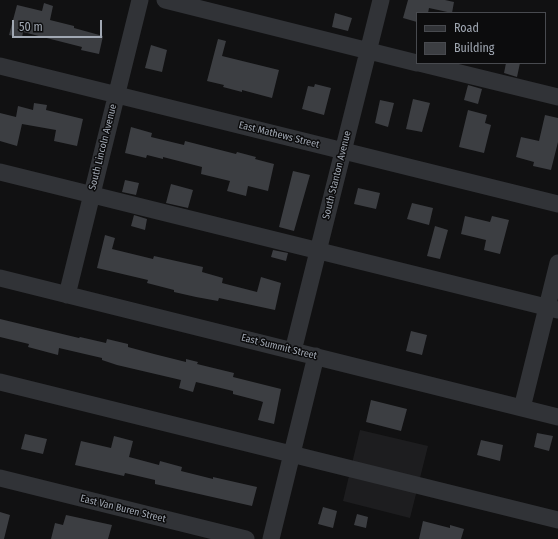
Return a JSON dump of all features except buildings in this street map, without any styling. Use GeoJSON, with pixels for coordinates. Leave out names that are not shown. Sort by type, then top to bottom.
{"type":"FeatureCollection","features":[{"type":"Feature","properties":{"kind":"street","name":"South Lincoln Avenue"},"geometry":{"type":"LineString","coordinates":[[67,295],[140,0]]}},
{"type":"Feature","properties":{"kind":"street"},"geometry":{"type":"LineString","coordinates":[[165,0],[416,63]]}},
{"type":"Feature","properties":{"kind":"street","name":"South Stanton Avenue"},"geometry":{"type":"LineString","coordinates":[[294,350],[381,0]]}},
{"type":"Feature","properties":{"kind":"street"},"geometry":{"type":"LineString","coordinates":[[422,64],[558,97]]}},
{"type":"Feature","properties":{"kind":"street","name":"East Mathews Street"},"geometry":{"type":"LineString","coordinates":[[0,66],[558,204]]}},
{"type":"Feature","properties":{"kind":"street"},"geometry":{"type":"LineString","coordinates":[[0,172],[553,309]]}},
{"type":"Feature","properties":{"kind":"street"},"geometry":{"type":"LineString","coordinates":[[522,408],[553,309],[558,263]]}},
{"type":"Feature","properties":{"kind":"street","name":"East Summit Street"},"geometry":{"type":"LineString","coordinates":[[0,278],[558,417]]}},
{"type":"Feature","properties":{"kind":"street"},"geometry":{"type":"LineString","coordinates":[[271,539],[316,356]]}},
{"type":"Feature","properties":{"kind":"street"},"geometry":{"type":"LineString","coordinates":[[0,382],[558,520]]}},
{"type":"Feature","properties":{"kind":"street","name":"East Van Buren Street"},"geometry":{"type":"LineString","coordinates":[[0,478],[246,539]]}},
{"type":"Feature","properties":{"kind":"shaded area"},"geometry":{"type":"Polygon","coordinates":[[[360,430],[428,446],[410,518],[343,501],[360,430]]]}}]}
